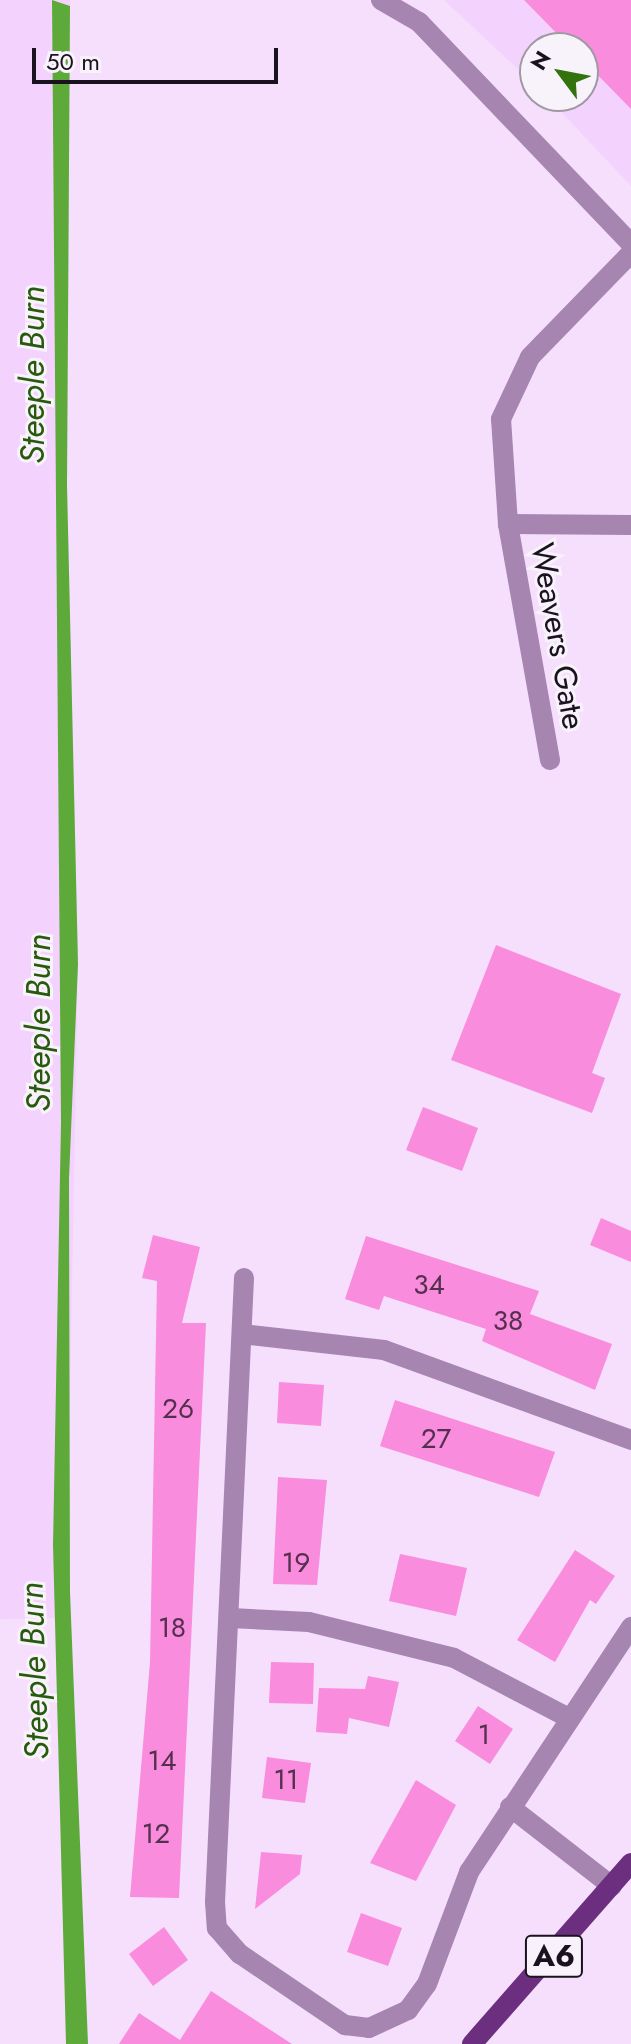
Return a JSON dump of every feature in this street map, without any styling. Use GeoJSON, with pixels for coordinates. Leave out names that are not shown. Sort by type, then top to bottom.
{"type":"FeatureCollection","features":[{"type":"Feature","properties":{"kind":"main road","name":"A6"},"geometry":{"type":"LineString","coordinates":[[472,2044],[631,1863]]}},
{"type":"Feature","properties":{"kind":"street"},"geometry":{"type":"LineString","coordinates":[[381,0],[419,22],[631,244]]}},
{"type":"Feature","properties":{"kind":"street","name":"Weavers Gate"},"geometry":{"type":"LineString","coordinates":[[550,760],[508,524],[501,419],[510,389],[530,357],[631,253]]}},
{"type":"Feature","properties":{"kind":"street","name":"Weavers Gate"},"geometry":{"type":"LineString","coordinates":[[508,524],[631,525]]}},
{"type":"Feature","properties":{"kind":"street"},"geometry":{"type":"LineString","coordinates":[[244,1278],[217,1928],[240,1954],[331,2017],[369,2028],[408,2010],[427,1984],[465,1880],[510,1807],[631,1627]]}},
{"type":"Feature","properties":{"kind":"street"},"geometry":{"type":"LineString","coordinates":[[242,1334],[384,1350],[631,1440]]}},
{"type":"Feature","properties":{"kind":"street"},"geometry":{"type":"LineString","coordinates":[[230,1618],[309,1622],[454,1658],[569,1718]]}},
{"type":"Feature","properties":{"kind":"street"},"geometry":{"type":"LineString","coordinates":[[510,1807],[612,1886]]}},
{"type":"Feature","properties":{"kind":"shaded area"},"geometry":{"type":"Polygon","coordinates":[[[0,0],[70,0],[67,485],[78,964],[66,1618],[0,1619],[0,0]]]}},
{"type":"Feature","properties":{"kind":"shaded area"},"geometry":{"type":"Polygon","coordinates":[[[52,0],[70,6],[67,485],[78,964],[69,1179],[70,1592],[88,2044],[66,2044],[53,1545],[61,1122],[52,0]]]}},
{"type":"Feature","properties":{"kind":"shaded area"},"geometry":{"type":"Polygon","coordinates":[[[444,0],[631,0],[631,186],[561,112],[599,112],[599,32],[519,32],[519,70],[444,0]]]}},
{"type":"Feature","properties":{"kind":"building"},"geometry":{"type":"Polygon","coordinates":[[[524,0],[631,0],[631,109],[599,76],[599,32],[555,32],[524,0]]]}},
{"type":"Feature","properties":{"kind":"building"},"geometry":{"type":"Polygon","coordinates":[[[496,945],[621,994],[592,1073],[605,1078],[592,1113],[451,1060],[496,945]]]}},
{"type":"Feature","properties":{"kind":"building"},"geometry":{"type":"Polygon","coordinates":[[[423,1107],[478,1128],[462,1171],[406,1150],[423,1107]]]}},
{"type":"Feature","properties":{"kind":"building"},"geometry":{"type":"Polygon","coordinates":[[[601,1218],[631,1231],[631,1262],[590,1245],[601,1218]]]}},
{"type":"Feature","properties":{"kind":"building"},"geometry":{"type":"Polygon","coordinates":[[[153,1235],[200,1247],[182,1323],[206,1323],[179,1898],[130,1897],[150,1662],[157,1281],[142,1278],[153,1235]]]}},
{"type":"Feature","properties":{"kind":"building"},"geometry":{"type":"Polygon","coordinates":[[[366,1236],[539,1291],[530,1314],[612,1344],[595,1390],[482,1341],[486,1329],[384,1296],[379,1310],[345,1299],[366,1236]]]}},
{"type":"Feature","properties":{"kind":"building"},"geometry":{"type":"Polygon","coordinates":[[[279,1382],[324,1385],[321,1426],[277,1423],[279,1382]]]}},
{"type":"Feature","properties":{"kind":"building"},"geometry":{"type":"Polygon","coordinates":[[[395,1400],[555,1452],[539,1497],[380,1446],[395,1400]]]}},
{"type":"Feature","properties":{"kind":"building"},"geometry":{"type":"Polygon","coordinates":[[[278,1477],[327,1480],[317,1585],[273,1584],[278,1477]]]}},
{"type":"Feature","properties":{"kind":"building"},"geometry":{"type":"Polygon","coordinates":[[[575,1550],[615,1576],[596,1604],[590,1600],[555,1662],[517,1640],[575,1550]]]}},
{"type":"Feature","properties":{"kind":"building"},"geometry":{"type":"Polygon","coordinates":[[[400,1554],[467,1568],[456,1616],[389,1601],[400,1554]]]}},
{"type":"Feature","properties":{"kind":"building"},"geometry":{"type":"Polygon","coordinates":[[[271,1662],[314,1663],[313,1704],[269,1703],[271,1662]]]}},
{"type":"Feature","properties":{"kind":"building"},"geometry":{"type":"Polygon","coordinates":[[[368,1676],[399,1682],[389,1727],[349,1718],[347,1734],[316,1732],[319,1688],[365,1689],[368,1676]]]}},
{"type":"Feature","properties":{"kind":"building"},"geometry":{"type":"Polygon","coordinates":[[[478,1706],[513,1729],[490,1764],[455,1741],[478,1706]]]}},
{"type":"Feature","properties":{"kind":"building"},"geometry":{"type":"Polygon","coordinates":[[[267,1757],[311,1763],[305,1803],[262,1798],[267,1757]]]}},
{"type":"Feature","properties":{"kind":"building"},"geometry":{"type":"Polygon","coordinates":[[[416,1780],[456,1805],[416,1881],[370,1863],[416,1780]]]}},
{"type":"Feature","properties":{"kind":"building"},"geometry":{"type":"Polygon","coordinates":[[[261,1852],[302,1855],[300,1874],[255,1909],[261,1852]]]}},
{"type":"Feature","properties":{"kind":"building"},"geometry":{"type":"Polygon","coordinates":[[[361,1913],[402,1928],[388,1966],[347,1952],[361,1913]]]}},
{"type":"Feature","properties":{"kind":"building"},"geometry":{"type":"Polygon","coordinates":[[[164,1927],[188,1960],[153,1986],[129,1954],[164,1927]]]}},
{"type":"Feature","properties":{"kind":"building"},"geometry":{"type":"Polygon","coordinates":[[[211,1991],[292,2044],[119,2044],[139,2013],[180,2040],[211,1991]]]}},
{"type":"Feature","properties":{"kind":"water label","name":"Steeple Burn"},"geometry":{"type":"Point","coordinates":[33,375]}},
{"type":"Feature","properties":{"kind":"water label","name":"Steeple Burn"},"geometry":{"type":"Point","coordinates":[39,1023]}},
{"type":"Feature","properties":{"kind":"water label","name":"Steeple Burn"},"geometry":{"type":"Point","coordinates":[34,1671]}}]}
